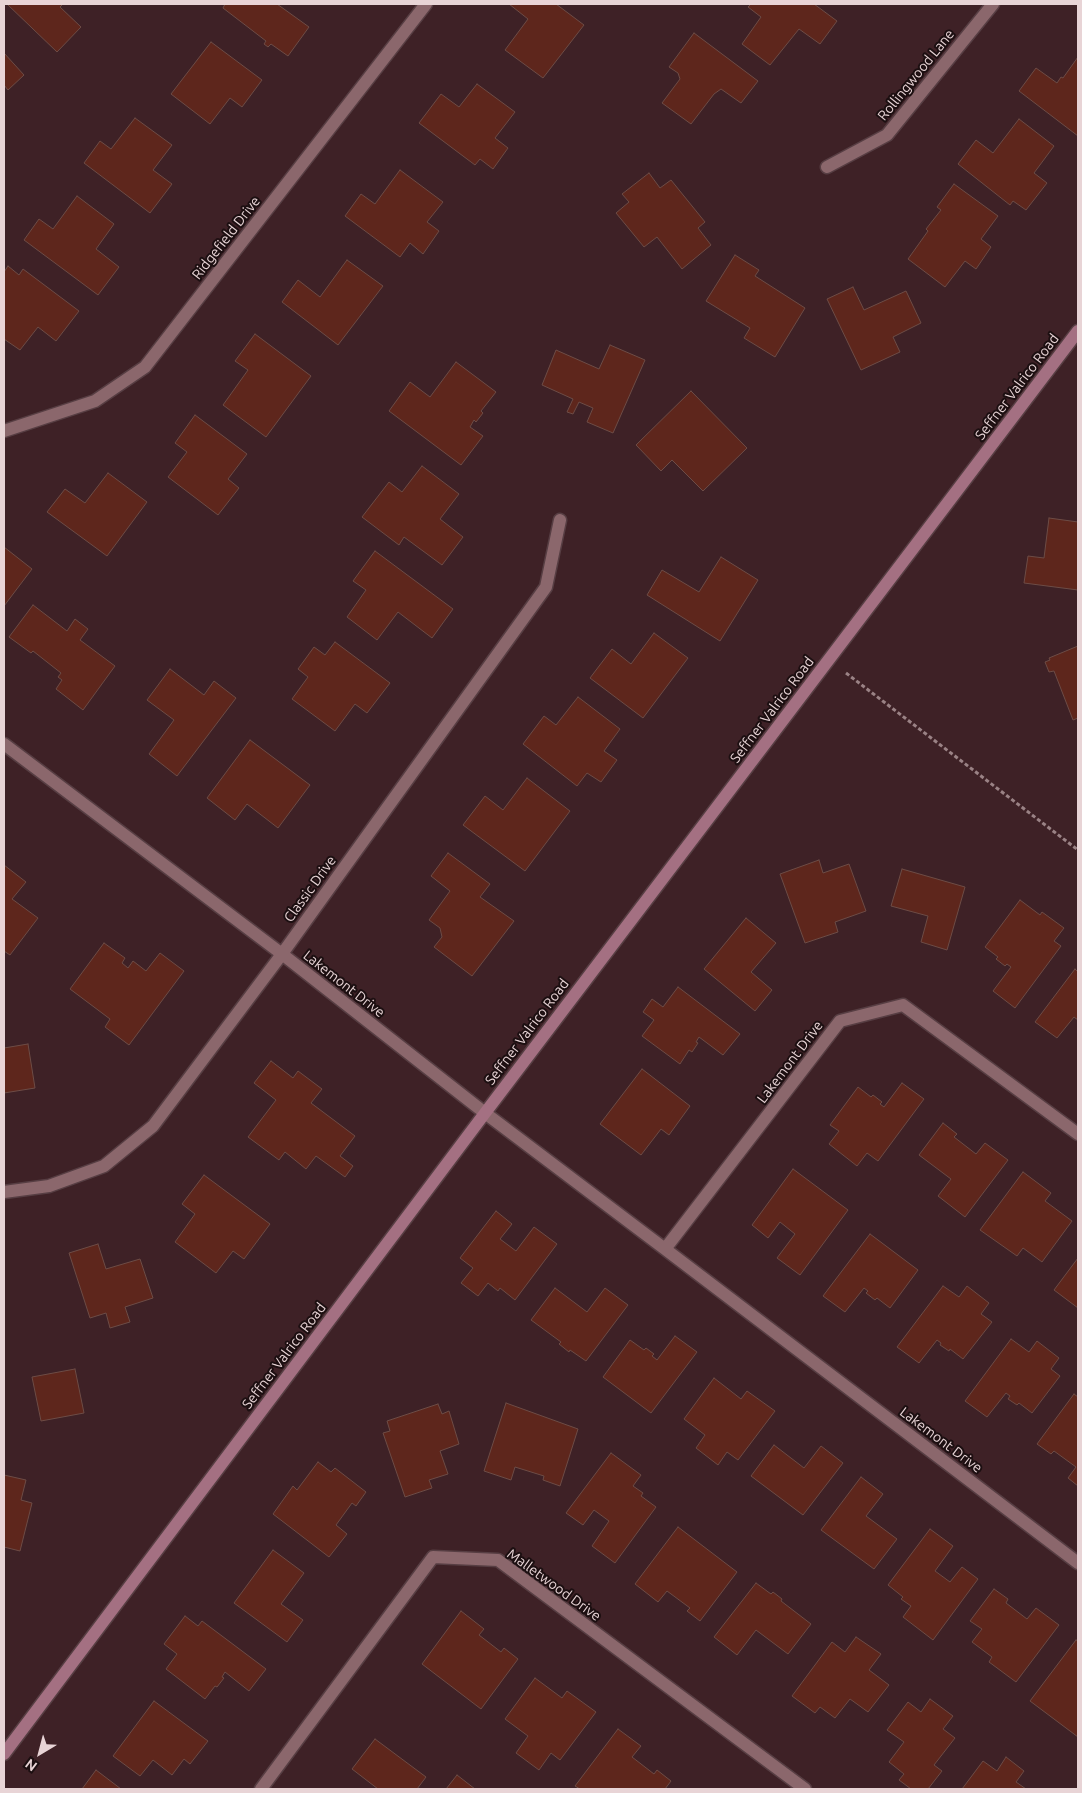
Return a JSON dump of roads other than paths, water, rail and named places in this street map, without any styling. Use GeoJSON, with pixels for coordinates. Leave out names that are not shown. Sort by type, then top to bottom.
{"type":"FeatureCollection","features":[{"type":"Feature","properties":{"kind":"street","name":"Ridgefield Drive"},"geometry":{"type":"LineString","coordinates":[[4,431],[95,401],[145,367],[426,4]]}},
{"type":"Feature","properties":{"kind":"street","name":"Rollingwood Lane"},"geometry":{"type":"LineString","coordinates":[[826,167],[887,136],[992,4]]}},
{"type":"Feature","properties":{"kind":"street","name":"Seffner Valrico Road"},"geometry":{"type":"LineString","coordinates":[[4,1754],[485,1113],[1078,331]]}},
{"type":"Feature","properties":{"kind":"street","name":"Classic Drive"},"geometry":{"type":"LineString","coordinates":[[4,1192],[50,1186],[104,1166],[153,1126],[282,954],[546,588],[560,520]]}},
{"type":"Feature","properties":{"kind":"street","name":"Lakemont Drive"},"geometry":{"type":"LineString","coordinates":[[4,744],[282,954],[485,1113],[1078,1563]]}},
{"type":"Feature","properties":{"kind":"street","name":"Lakemont Drive"},"geometry":{"type":"LineString","coordinates":[[665,1250],[840,1022],[903,1005],[1078,1134]]}},
{"type":"Feature","properties":{"kind":"street","name":"Malletwood Drive"},"geometry":{"type":"LineString","coordinates":[[261,1789],[433,1557],[498,1560],[806,1789]]}}]}
